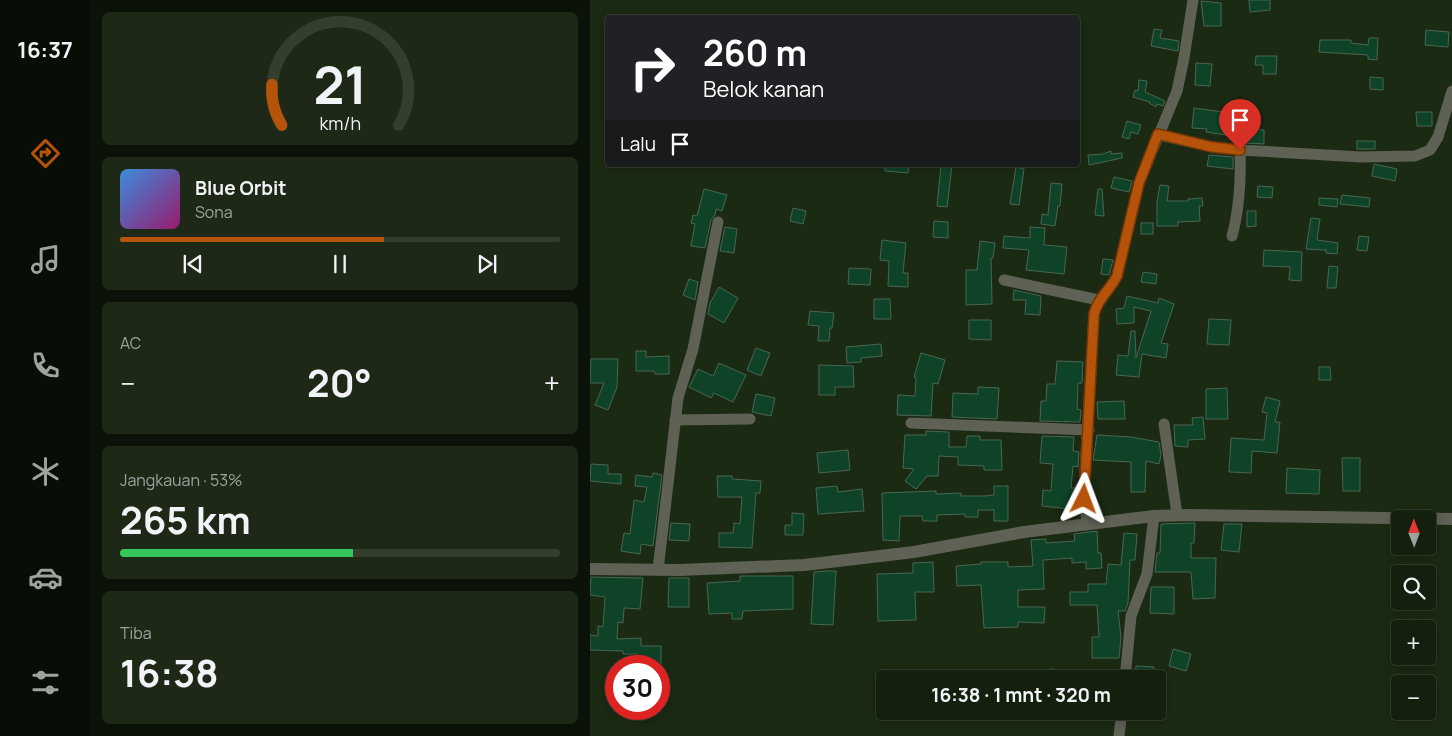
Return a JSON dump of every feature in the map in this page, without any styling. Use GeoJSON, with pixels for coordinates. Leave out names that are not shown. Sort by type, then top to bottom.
{"type":"FeatureCollection","features":[{"type":"Feature","properties":{"kind":"street"},"geometry":{"type":"LineString","coordinates":[[1087,525],[1084,488],[1089,430],[1094,314],[1099,300],[1112,286],[1117,276],[1139,183],[1177,91],[1184,58],[1192,0]]}},
{"type":"Feature","properties":{"kind":"street"},"geometry":{"type":"LineString","coordinates":[[1158,134],[1212,147],[1240,150],[1361,157],[1415,156],[1430,150],[1438,137],[1452,90]]}},
{"type":"Feature","properties":{"kind":"street"},"geometry":{"type":"LineString","coordinates":[[1232,236],[1241,189],[1240,150]]}},
{"type":"Feature","properties":{"kind":"street"},"geometry":{"type":"LineString","coordinates":[[658,570],[681,383],[693,349],[718,222]]}},
{"type":"Feature","properties":{"kind":"street"},"geometry":{"type":"LineString","coordinates":[[1004,280],[1099,300]]}},
{"type":"Feature","properties":{"kind":"street"},"geometry":{"type":"LineString","coordinates":[[675,420],[750,419]]}},
{"type":"Feature","properties":{"kind":"street"},"geometry":{"type":"LineString","coordinates":[[911,423],[1089,430]]}},
{"type":"Feature","properties":{"kind":"street"},"geometry":{"type":"LineString","coordinates":[[1164,424],[1177,516]]}},
{"type":"Feature","properties":{"kind":"street"},"geometry":{"type":"LineString","coordinates":[[590,569],[658,570],[804,565],[914,552],[1024,532],[1154,516],[1452,519]]}},
{"type":"Feature","properties":{"kind":"street"},"geometry":{"type":"LineString","coordinates":[[1125,670],[1131,616],[1148,574],[1154,516]]}},
{"type":"Feature","properties":{"kind":"street"},"geometry":{"type":"LineString","coordinates":[[1119,736],[1121,720]]}},
{"type":"Feature","properties":{"kind":"building"},"geometry":{"type":"Polygon","coordinates":[[[1249,0],[1270,0],[1270,10],[1250,12],[1249,0]]]}},
{"type":"Feature","properties":{"kind":"building"},"geometry":{"type":"Polygon","coordinates":[[[1201,1],[1221,3],[1221,26],[1204,26],[1201,1]]]}},
{"type":"Feature","properties":{"kind":"building"},"geometry":{"type":"Polygon","coordinates":[[[1154,29],[1162,30],[1160,38],[1179,41],[1178,51],[1151,46],[1154,29]]]}},
{"type":"Feature","properties":{"kind":"building"},"geometry":{"type":"Polygon","coordinates":[[[1426,30],[1449,32],[1448,47],[1425,45],[1426,30]]]}},
{"type":"Feature","properties":{"kind":"building"},"geometry":{"type":"Polygon","coordinates":[[[1369,38],[1378,38],[1377,60],[1368,59],[1368,55],[1319,52],[1320,40],[1351,40],[1351,43],[1368,45],[1369,38]]]}},
{"type":"Feature","properties":{"kind":"building"},"geometry":{"type":"Polygon","coordinates":[[[1256,56],[1277,56],[1276,74],[1263,74],[1263,65],[1255,65],[1256,56]]]}},
{"type":"Feature","properties":{"kind":"building"},"geometry":{"type":"Polygon","coordinates":[[[1196,63],[1212,64],[1210,86],[1195,85],[1196,63]]]}},
{"type":"Feature","properties":{"kind":"building"},"geometry":{"type":"Polygon","coordinates":[[[1370,77],[1383,78],[1383,90],[1370,89],[1370,77]]]}},
{"type":"Feature","properties":{"kind":"building"},"geometry":{"type":"Polygon","coordinates":[[[1139,80],[1147,81],[1145,92],[1165,101],[1163,106],[1157,104],[1156,107],[1150,102],[1133,97],[1135,90],[1138,91],[1139,80]]]}},
{"type":"Feature","properties":{"kind":"building"},"geometry":{"type":"Polygon","coordinates":[[[1194,108],[1223,112],[1222,118],[1243,121],[1242,128],[1264,130],[1264,144],[1245,143],[1245,138],[1206,132],[1207,129],[1192,128],[1194,108]]]}},
{"type":"Feature","properties":{"kind":"building"},"geometry":{"type":"Polygon","coordinates":[[[1416,112],[1432,112],[1432,126],[1417,126],[1416,112]]]}},
{"type":"Feature","properties":{"kind":"building"},"geometry":{"type":"Polygon","coordinates":[[[1127,121],[1141,125],[1138,134],[1131,132],[1129,139],[1122,137],[1127,121]]]}},
{"type":"Feature","properties":{"kind":"building"},"geometry":{"type":"Polygon","coordinates":[[[1357,141],[1375,141],[1375,149],[1357,149],[1357,141]]]}},
{"type":"Feature","properties":{"kind":"building"},"geometry":{"type":"Polygon","coordinates":[[[1111,151],[1111,154],[1122,153],[1122,158],[1089,165],[1088,155],[1103,154],[1111,151]]]}},
{"type":"Feature","properties":{"kind":"building"},"geometry":{"type":"Polygon","coordinates":[[[1209,155],[1233,157],[1233,169],[1207,166],[1209,155]]]}},
{"type":"Feature","properties":{"kind":"building"},"geometry":{"type":"Polygon","coordinates":[[[1374,164],[1397,169],[1395,181],[1372,176],[1374,164]]]}},
{"type":"Feature","properties":{"kind":"building"},"geometry":{"type":"Polygon","coordinates":[[[885,167],[909,167],[908,173],[885,171],[885,167]]]}},
{"type":"Feature","properties":{"kind":"building"},"geometry":{"type":"Polygon","coordinates":[[[941,167],[952,167],[947,207],[937,206],[941,167]]]}},
{"type":"Feature","properties":{"kind":"building"},"geometry":{"type":"Polygon","coordinates":[[[1016,167],[1024,169],[1019,205],[1010,204],[1016,167]]]}},
{"type":"Feature","properties":{"kind":"building"},"geometry":{"type":"Polygon","coordinates":[[[1114,177],[1132,181],[1129,192],[1111,188],[1114,177]]]}},
{"type":"Feature","properties":{"kind":"building"},"geometry":{"type":"Polygon","coordinates":[[[1051,183],[1062,184],[1060,206],[1058,206],[1055,226],[1041,224],[1042,214],[1048,215],[1051,183]]]}},
{"type":"Feature","properties":{"kind":"building"},"geometry":{"type":"Polygon","coordinates":[[[1160,185],[1169,186],[1167,201],[1188,201],[1188,199],[1202,198],[1203,206],[1199,206],[1200,221],[1178,222],[1178,226],[1157,226],[1157,202],[1160,185]]]}},
{"type":"Feature","properties":{"kind":"building"},"geometry":{"type":"Polygon","coordinates":[[[1258,186],[1273,187],[1272,198],[1257,197],[1258,186]]]}},
{"type":"Feature","properties":{"kind":"building"},"geometry":{"type":"Polygon","coordinates":[[[704,189],[727,195],[722,211],[716,209],[715,215],[711,220],[705,248],[691,246],[695,224],[691,223],[693,215],[697,216],[704,189]]]}},
{"type":"Feature","properties":{"kind":"building"},"geometry":{"type":"Polygon","coordinates":[[[1098,189],[1102,189],[1104,216],[1095,215],[1098,189]]]}},
{"type":"Feature","properties":{"kind":"building"},"geometry":{"type":"Polygon","coordinates":[[[1342,195],[1370,198],[1369,207],[1340,204],[1342,195]]]}},
{"type":"Feature","properties":{"kind":"building"},"geometry":{"type":"Polygon","coordinates":[[[1319,198],[1338,199],[1337,207],[1319,205],[1319,198]]]}},
{"type":"Feature","properties":{"kind":"building"},"geometry":{"type":"Polygon","coordinates":[[[793,208],[806,211],[803,224],[790,221],[793,208]]]}},
{"type":"Feature","properties":{"kind":"building"},"geometry":{"type":"Polygon","coordinates":[[[1247,211],[1256,211],[1256,226],[1247,227],[1247,211]]]}},
{"type":"Feature","properties":{"kind":"building"},"geometry":{"type":"Polygon","coordinates":[[[1311,218],[1320,219],[1317,240],[1338,243],[1337,254],[1326,253],[1326,250],[1306,249],[1311,218]]]}},
{"type":"Feature","properties":{"kind":"building"},"geometry":{"type":"Polygon","coordinates":[[[934,221],[948,222],[948,238],[933,237],[934,221]]]}},
{"type":"Feature","properties":{"kind":"building"},"geometry":{"type":"Polygon","coordinates":[[[1141,223],[1153,223],[1153,234],[1141,234],[1141,223]]]}},
{"type":"Feature","properties":{"kind":"building"},"geometry":{"type":"Polygon","coordinates":[[[725,227],[737,229],[734,253],[720,251],[725,227]]]}},
{"type":"Feature","properties":{"kind":"building"},"geometry":{"type":"Polygon","coordinates":[[[1030,227],[1045,228],[1044,245],[1067,247],[1064,274],[1026,270],[1029,250],[1003,248],[1004,236],[1030,238],[1030,227]]]}},
{"type":"Feature","properties":{"kind":"building"},"geometry":{"type":"Polygon","coordinates":[[[1359,236],[1369,237],[1367,251],[1357,250],[1359,236]]]}},
{"type":"Feature","properties":{"kind":"building"},"geometry":{"type":"Polygon","coordinates":[[[882,240],[906,243],[903,273],[908,273],[908,287],[888,286],[889,261],[880,260],[882,240]]]}},
{"type":"Feature","properties":{"kind":"building"},"geometry":{"type":"Polygon","coordinates":[[[980,241],[995,243],[993,258],[991,258],[992,304],[966,305],[966,270],[977,270],[980,241]]]}},
{"type":"Feature","properties":{"kind":"building"},"geometry":{"type":"Polygon","coordinates":[[[1264,250],[1302,252],[1301,281],[1289,280],[1290,267],[1263,266],[1264,250]]]}},
{"type":"Feature","properties":{"kind":"building"},"geometry":{"type":"Polygon","coordinates":[[[1103,259],[1113,260],[1109,275],[1101,274],[1103,259]]]}},
{"type":"Feature","properties":{"kind":"building"},"geometry":{"type":"Polygon","coordinates":[[[1329,266],[1338,267],[1336,288],[1327,288],[1329,266]]]}},
{"type":"Feature","properties":{"kind":"building"},"geometry":{"type":"Polygon","coordinates":[[[849,268],[871,269],[870,285],[848,284],[849,268]]]}},
{"type":"Feature","properties":{"kind":"building"},"geometry":{"type":"Polygon","coordinates":[[[1143,272],[1157,274],[1156,284],[1141,282],[1143,272]]]}},
{"type":"Feature","properties":{"kind":"building"},"geometry":{"type":"Polygon","coordinates":[[[689,279],[698,282],[695,300],[683,295],[689,279]]]}},
{"type":"Feature","properties":{"kind":"building"},"geometry":{"type":"Polygon","coordinates":[[[719,287],[738,298],[724,323],[708,314],[710,303],[719,287]]]}},
{"type":"Feature","properties":{"kind":"building"},"geometry":{"type":"Polygon","coordinates":[[[1014,290],[1041,296],[1040,315],[1025,314],[1026,300],[1013,300],[1014,290]]]}},
{"type":"Feature","properties":{"kind":"building"},"geometry":{"type":"Polygon","coordinates":[[[1127,296],[1158,303],[1159,298],[1174,304],[1161,343],[1168,344],[1166,358],[1142,354],[1139,377],[1116,375],[1118,355],[1128,356],[1131,331],[1135,331],[1136,358],[1151,311],[1134,307],[1134,323],[1117,324],[1116,309],[1124,308],[1127,296]]]}},
{"type":"Feature","properties":{"kind":"building"},"geometry":{"type":"Polygon","coordinates":[[[874,299],[890,299],[891,319],[874,319],[874,299]]]}},
{"type":"Feature","properties":{"kind":"building"},"geometry":{"type":"Polygon","coordinates":[[[810,311],[834,313],[829,341],[818,341],[819,326],[808,325],[810,311]]]}},
{"type":"Feature","properties":{"kind":"building"},"geometry":{"type":"Polygon","coordinates":[[[1209,319],[1231,320],[1229,345],[1207,344],[1209,319]]]}},
{"type":"Feature","properties":{"kind":"building"},"geometry":{"type":"Polygon","coordinates":[[[969,320],[991,320],[991,340],[969,339],[969,320]]]}},
{"type":"Feature","properties":{"kind":"building"},"geometry":{"type":"Polygon","coordinates":[[[881,344],[882,356],[861,358],[861,362],[847,363],[846,347],[881,344]]]}},
{"type":"Feature","properties":{"kind":"building"},"geometry":{"type":"Polygon","coordinates":[[[756,348],[770,353],[761,376],[747,370],[756,348]]]}},
{"type":"Feature","properties":{"kind":"building"},"geometry":{"type":"Polygon","coordinates":[[[636,351],[646,351],[646,357],[669,356],[669,374],[655,374],[654,371],[636,371],[636,351]]]}},
{"type":"Feature","properties":{"kind":"building"},"geometry":{"type":"Polygon","coordinates":[[[921,353],[945,360],[938,384],[933,383],[931,416],[897,415],[898,395],[915,396],[916,378],[914,377],[921,353]]]}},
{"type":"Feature","properties":{"kind":"building"},"geometry":{"type":"Polygon","coordinates":[[[591,359],[618,359],[617,387],[608,410],[595,405],[604,383],[590,383],[591,359]]]}},
{"type":"Feature","properties":{"kind":"building"},"geometry":{"type":"Polygon","coordinates":[[[1057,361],[1083,362],[1082,383],[1078,383],[1077,409],[1081,410],[1080,422],[1040,421],[1041,401],[1046,401],[1047,384],[1055,384],[1057,361]]]}},
{"type":"Feature","properties":{"kind":"building"},"geometry":{"type":"Polygon","coordinates":[[[719,363],[746,375],[733,402],[714,393],[711,398],[689,387],[698,369],[713,376],[719,363]]]}},
{"type":"Feature","properties":{"kind":"building"},"geometry":{"type":"Polygon","coordinates":[[[819,365],[853,366],[854,387],[835,387],[835,395],[819,395],[819,365]]]}},
{"type":"Feature","properties":{"kind":"building"},"geometry":{"type":"Polygon","coordinates":[[[1319,367],[1330,367],[1331,380],[1319,380],[1319,367]]]}},
{"type":"Feature","properties":{"kind":"building"},"geometry":{"type":"Polygon","coordinates":[[[978,387],[999,388],[997,419],[952,417],[953,393],[978,394],[978,387]]]}},
{"type":"Feature","properties":{"kind":"building"},"geometry":{"type":"Polygon","coordinates":[[[1227,388],[1228,419],[1206,419],[1206,389],[1227,388]]]}},
{"type":"Feature","properties":{"kind":"building"},"geometry":{"type":"Polygon","coordinates":[[[756,394],[775,398],[771,416],[752,412],[756,394]]]}},
{"type":"Feature","properties":{"kind":"building"},"geometry":{"type":"Polygon","coordinates":[[[1266,397],[1280,401],[1275,422],[1280,422],[1277,453],[1252,451],[1251,473],[1229,472],[1231,438],[1264,440],[1267,413],[1262,412],[1266,397]]]}},
{"type":"Feature","properties":{"kind":"building"},"geometry":{"type":"Polygon","coordinates":[[[1124,401],[1125,419],[1098,419],[1097,402],[1124,401]]]}},
{"type":"Feature","properties":{"kind":"building"},"geometry":{"type":"Polygon","coordinates":[[[1203,417],[1205,439],[1188,440],[1188,447],[1175,446],[1174,425],[1193,425],[1192,418],[1203,417]]]}},
{"type":"Feature","properties":{"kind":"building"},"geometry":{"type":"Polygon","coordinates":[[[926,431],[949,432],[949,447],[966,447],[967,436],[980,436],[980,440],[1001,440],[1002,470],[984,470],[984,466],[958,465],[958,457],[939,456],[938,476],[927,476],[916,489],[905,481],[914,469],[903,468],[905,435],[926,435],[926,431]]]}},
{"type":"Feature","properties":{"kind":"building"},"geometry":{"type":"Polygon","coordinates":[[[1097,435],[1131,437],[1159,442],[1161,455],[1159,464],[1146,461],[1145,492],[1131,492],[1131,462],[1093,460],[1097,435]]]}},
{"type":"Feature","properties":{"kind":"building"},"geometry":{"type":"Polygon","coordinates":[[[1042,436],[1074,437],[1073,451],[1079,452],[1078,467],[1073,466],[1071,488],[1077,488],[1077,498],[1071,498],[1070,509],[1042,506],[1043,490],[1051,491],[1053,464],[1040,463],[1042,436]]]}},
{"type":"Feature","properties":{"kind":"building"},"geometry":{"type":"Polygon","coordinates":[[[848,450],[850,470],[819,473],[817,453],[848,450]]]}},
{"type":"Feature","properties":{"kind":"building"},"geometry":{"type":"Polygon","coordinates":[[[1342,458],[1360,458],[1360,491],[1343,491],[1342,458]]]}},
{"type":"Feature","properties":{"kind":"building"},"geometry":{"type":"Polygon","coordinates":[[[591,464],[608,465],[608,474],[621,474],[621,484],[590,481],[591,464]]]}},
{"type":"Feature","properties":{"kind":"building"},"geometry":{"type":"Polygon","coordinates":[[[1287,468],[1320,470],[1319,494],[1286,493],[1287,468]]]}},
{"type":"Feature","properties":{"kind":"building"},"geometry":{"type":"Polygon","coordinates":[[[653,473],[662,475],[653,546],[641,544],[640,554],[621,551],[624,533],[630,534],[634,500],[644,502],[647,487],[635,486],[636,475],[652,477],[653,473]]]}},
{"type":"Feature","properties":{"kind":"building"},"geometry":{"type":"Polygon","coordinates":[[[717,476],[732,476],[732,479],[761,481],[760,493],[756,493],[752,548],[719,547],[719,533],[733,533],[734,523],[740,524],[742,497],[718,497],[717,476]]]}},
{"type":"Feature","properties":{"kind":"building"},"geometry":{"type":"Polygon","coordinates":[[[837,486],[838,492],[862,489],[864,511],[818,514],[816,488],[837,486]]]}},
{"type":"Feature","properties":{"kind":"building"},"geometry":{"type":"Polygon","coordinates":[[[994,486],[1008,486],[1008,521],[994,521],[994,510],[978,510],[978,517],[965,517],[965,514],[937,515],[937,521],[923,521],[922,516],[900,516],[899,541],[883,540],[882,493],[936,491],[936,494],[961,493],[961,496],[984,496],[994,495],[994,486]]]}},
{"type":"Feature","properties":{"kind":"building"},"geometry":{"type":"Polygon","coordinates":[[[792,513],[804,514],[803,535],[785,535],[785,525],[792,525],[792,513]]]}},
{"type":"Feature","properties":{"kind":"building"},"geometry":{"type":"Polygon","coordinates":[[[671,523],[690,524],[689,541],[669,540],[671,523]]]}},
{"type":"Feature","properties":{"kind":"building"},"geometry":{"type":"Polygon","coordinates":[[[1195,523],[1194,543],[1191,543],[1191,558],[1216,558],[1215,598],[1193,599],[1191,572],[1155,572],[1157,553],[1160,553],[1161,524],[1195,523]]]}},
{"type":"Feature","properties":{"kind":"building"},"geometry":{"type":"Polygon","coordinates":[[[1224,524],[1242,524],[1239,552],[1221,550],[1224,524]]]}},
{"type":"Feature","properties":{"kind":"building"},"geometry":{"type":"Polygon","coordinates":[[[1097,531],[1098,553],[1101,553],[1102,568],[1086,569],[1086,562],[1072,563],[1072,558],[1043,560],[1044,589],[1018,590],[1018,607],[1045,607],[1044,623],[1018,622],[1018,627],[984,628],[981,585],[957,586],[956,566],[981,564],[981,562],[1008,562],[1008,567],[1033,566],[1031,540],[1046,539],[1046,543],[1075,541],[1074,534],[1097,531]]]}},
{"type":"Feature","properties":{"kind":"building"},"geometry":{"type":"Polygon","coordinates":[[[1124,533],[1137,534],[1135,560],[1130,560],[1128,603],[1125,611],[1118,611],[1121,637],[1119,658],[1092,658],[1092,637],[1099,637],[1097,605],[1070,605],[1070,592],[1088,592],[1088,584],[1106,584],[1108,564],[1121,565],[1124,533]]]}},
{"type":"Feature","properties":{"kind":"building"},"geometry":{"type":"Polygon","coordinates":[[[933,562],[934,592],[915,592],[916,620],[878,621],[877,574],[913,573],[913,563],[933,562]]]}},
{"type":"Feature","properties":{"kind":"building"},"geometry":{"type":"Polygon","coordinates":[[[836,571],[833,625],[811,624],[814,572],[836,571]]]}},
{"type":"Feature","properties":{"kind":"building"},"geometry":{"type":"Polygon","coordinates":[[[740,576],[793,576],[793,609],[743,611],[742,619],[732,619],[732,613],[709,614],[707,583],[740,581],[740,576]]]}},
{"type":"Feature","properties":{"kind":"building"},"geometry":{"type":"Polygon","coordinates":[[[591,577],[643,578],[640,609],[624,608],[623,623],[618,622],[617,639],[641,638],[641,646],[661,646],[661,655],[623,654],[623,651],[590,650],[590,635],[598,636],[598,626],[603,627],[605,597],[590,595],[591,577]]]}},
{"type":"Feature","properties":{"kind":"building"},"geometry":{"type":"Polygon","coordinates":[[[669,578],[689,578],[689,607],[668,607],[669,578]]]}},
{"type":"Feature","properties":{"kind":"building"},"geometry":{"type":"Polygon","coordinates":[[[1151,587],[1174,587],[1174,614],[1150,613],[1151,587]]]}},
{"type":"Feature","properties":{"kind":"building"},"geometry":{"type":"Polygon","coordinates":[[[1173,649],[1191,654],[1186,671],[1169,666],[1173,649]]]}},
{"type":"Feature","properties":{"kind":"building"},"geometry":{"type":"Polygon","coordinates":[[[1136,666],[1154,667],[1154,670],[1136,670],[1136,666]]]}},
{"type":"Feature","properties":{"kind":"route"},"geometry":{"type":"LineString","coordinates":[[1084,499],[1094,314],[1099,300],[1112,286],[1117,276],[1139,183],[1158,134],[1212,147],[1240,150]]}}]}
